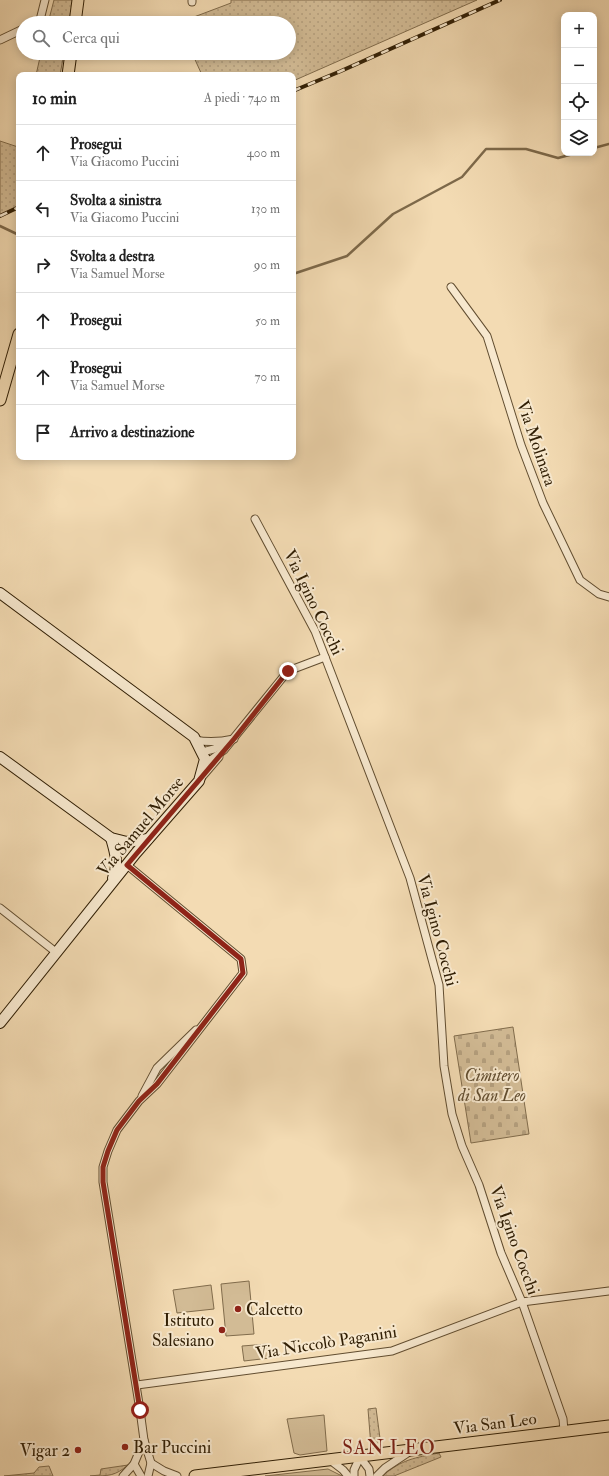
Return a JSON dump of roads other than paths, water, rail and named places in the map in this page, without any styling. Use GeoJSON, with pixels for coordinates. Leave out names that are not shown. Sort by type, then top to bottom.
{"type":"FeatureCollection","features":[{"type":"Feature","properties":{"kind":"main road"},"geometry":{"type":"LineString","coordinates":[[76,16],[78,0]]}},
{"type":"Feature","properties":{"kind":"main road"},"geometry":{"type":"LineString","coordinates":[[68,72],[70,60]]}},
{"type":"Feature","properties":{"kind":"main road"},"geometry":{"type":"LineString","coordinates":[[0,400],[16,344]]}},
{"type":"Feature","properties":{"kind":"main road","name":"Via San Leo"},"geometry":{"type":"LineString","coordinates":[[195,1476],[241,1473],[330,1460],[609,1426]]}},
{"type":"Feature","properties":{"kind":"street"},"geometry":{"type":"LineString","coordinates":[[41,16],[45,0]]}},
{"type":"Feature","properties":{"kind":"street"},"geometry":{"type":"LineString","coordinates":[[0,40],[16,32]]}},
{"type":"Feature","properties":{"kind":"street","name":"Via Molinara"},"geometry":{"type":"LineString","coordinates":[[451,287],[487,336],[521,446],[543,503],[580,580],[599,594],[609,597]]}},
{"type":"Feature","properties":{"kind":"street","name":"Via Igino Cocchi"},"geometry":{"type":"LineString","coordinates":[[255,519],[315,631],[410,878],[439,985],[444,1066],[452,1114],[462,1146],[479,1185],[501,1253],[522,1302],[563,1419],[564,1431]]}},
{"type":"Feature","properties":{"kind":"street"},"geometry":{"type":"LineString","coordinates":[[0,593],[188,733],[195,740],[203,757]]}},
{"type":"Feature","properties":{"kind":"street"},"geometry":{"type":"LineString","coordinates":[[198,781],[234,739],[288,671],[326,657]]}},
{"type":"Feature","properties":{"kind":"street"},"geometry":{"type":"LineString","coordinates":[[195,740],[213,743],[234,739]]}},
{"type":"Feature","properties":{"kind":"street"},"geometry":{"type":"LineString","coordinates":[[203,757],[214,749],[234,739]]}},
{"type":"Feature","properties":{"kind":"street"},"geometry":{"type":"LineString","coordinates":[[203,757],[212,759],[224,750]]}},
{"type":"Feature","properties":{"kind":"street"},"geometry":{"type":"LineString","coordinates":[[0,757],[111,838],[127,842],[148,839]]}},
{"type":"Feature","properties":{"kind":"street","name":"Via Samuel Morse"},"geometry":{"type":"LineString","coordinates":[[0,1023],[111,884],[198,781],[203,757]]}},
{"type":"Feature","properties":{"kind":"street"},"geometry":{"type":"LineString","coordinates":[[111,838],[116,855],[116,871],[111,884]]}},
{"type":"Feature","properties":{"kind":"street"},"geometry":{"type":"LineString","coordinates":[[127,842],[132,859]]}},
{"type":"Feature","properties":{"kind":"street"},"geometry":{"type":"LineString","coordinates":[[116,855],[132,859],[241,959],[243,973],[208,1019],[169,1055],[158,1068],[139,1101],[117,1130],[103,1167],[103,1182],[137,1385],[144,1440],[151,1463],[148,1476]]}},
{"type":"Feature","properties":{"kind":"street"},"geometry":{"type":"LineString","coordinates":[[0,908],[57,953]]}},
{"type":"Feature","properties":{"kind":"street","name":"Via Niccolò Paganini"},"geometry":{"type":"LineString","coordinates":[[137,1385],[392,1351],[522,1302],[609,1291]]}},
{"type":"Feature","properties":{"kind":"street"},"geometry":{"type":"LineString","coordinates":[[123,1476],[134,1464],[144,1440]]}},
{"type":"Feature","properties":{"kind":"street"},"geometry":{"type":"LineString","coordinates":[[377,1476],[385,1468],[410,1451]]}},
{"type":"Feature","properties":{"kind":"street"},"geometry":{"type":"LineString","coordinates":[[354,1476],[354,1470],[360,1457],[369,1469],[370,1476]]}},
{"type":"Feature","properties":{"kind":"street"},"geometry":{"type":"LineString","coordinates":[[330,1460],[348,1476]]}},
{"type":"Feature","properties":{"kind":"street"},"geometry":{"type":"LineString","coordinates":[[151,1463],[164,1471],[177,1476]]}},
{"type":"Feature","properties":{"kind":"street"},"geometry":{"type":"LineString","coordinates":[[134,1464],[141,1476]]}},
{"type":"Feature","properties":{"kind":"waterway"},"geometry":{"type":"LineString","coordinates":[[597,147],[609,144]]}},
{"type":"Feature","properties":{"kind":"waterway"},"geometry":{"type":"LineString","coordinates":[[296,273],[347,256],[393,214],[462,177],[486,149],[526,149],[558,158],[566,156]]}},
{"type":"Feature","properties":{"kind":"waterway"},"geometry":{"type":"LineString","coordinates":[[0,226],[16,234]]}},
{"type":"Feature","properties":{"kind":"railway"},"geometry":{"type":"LineString","coordinates":[[296,90],[500,0]]}},
{"type":"Feature","properties":{"kind":"railway"},"geometry":{"type":"LineString","coordinates":[[0,216],[16,208]]}},
{"type":"Feature","properties":{"kind":"place","name":"Calcetto"},"geometry":{"type":"Point","coordinates":[238,1309]}},
{"type":"Feature","properties":{"kind":"place","name":"Istituto Salesiano"},"geometry":{"type":"Point","coordinates":[222,1330]}},
{"type":"Feature","properties":{"kind":"place","name":"Bar Puccini"},"geometry":{"type":"Point","coordinates":[125,1447]}},
{"type":"Feature","properties":{"kind":"place","name":"Vigar 2"},"geometry":{"type":"Point","coordinates":[78,1450]}},
{"type":"Feature","properties":{"kind":"district","name":"SAN LEO"},"geometry":{"type":"Point","coordinates":[389,1447]}},
{"type":"Feature","properties":{"kind":"park label","name":"Cimitero di San Leo"},"geometry":{"type":"Point","coordinates":[492,1085]}}]}
